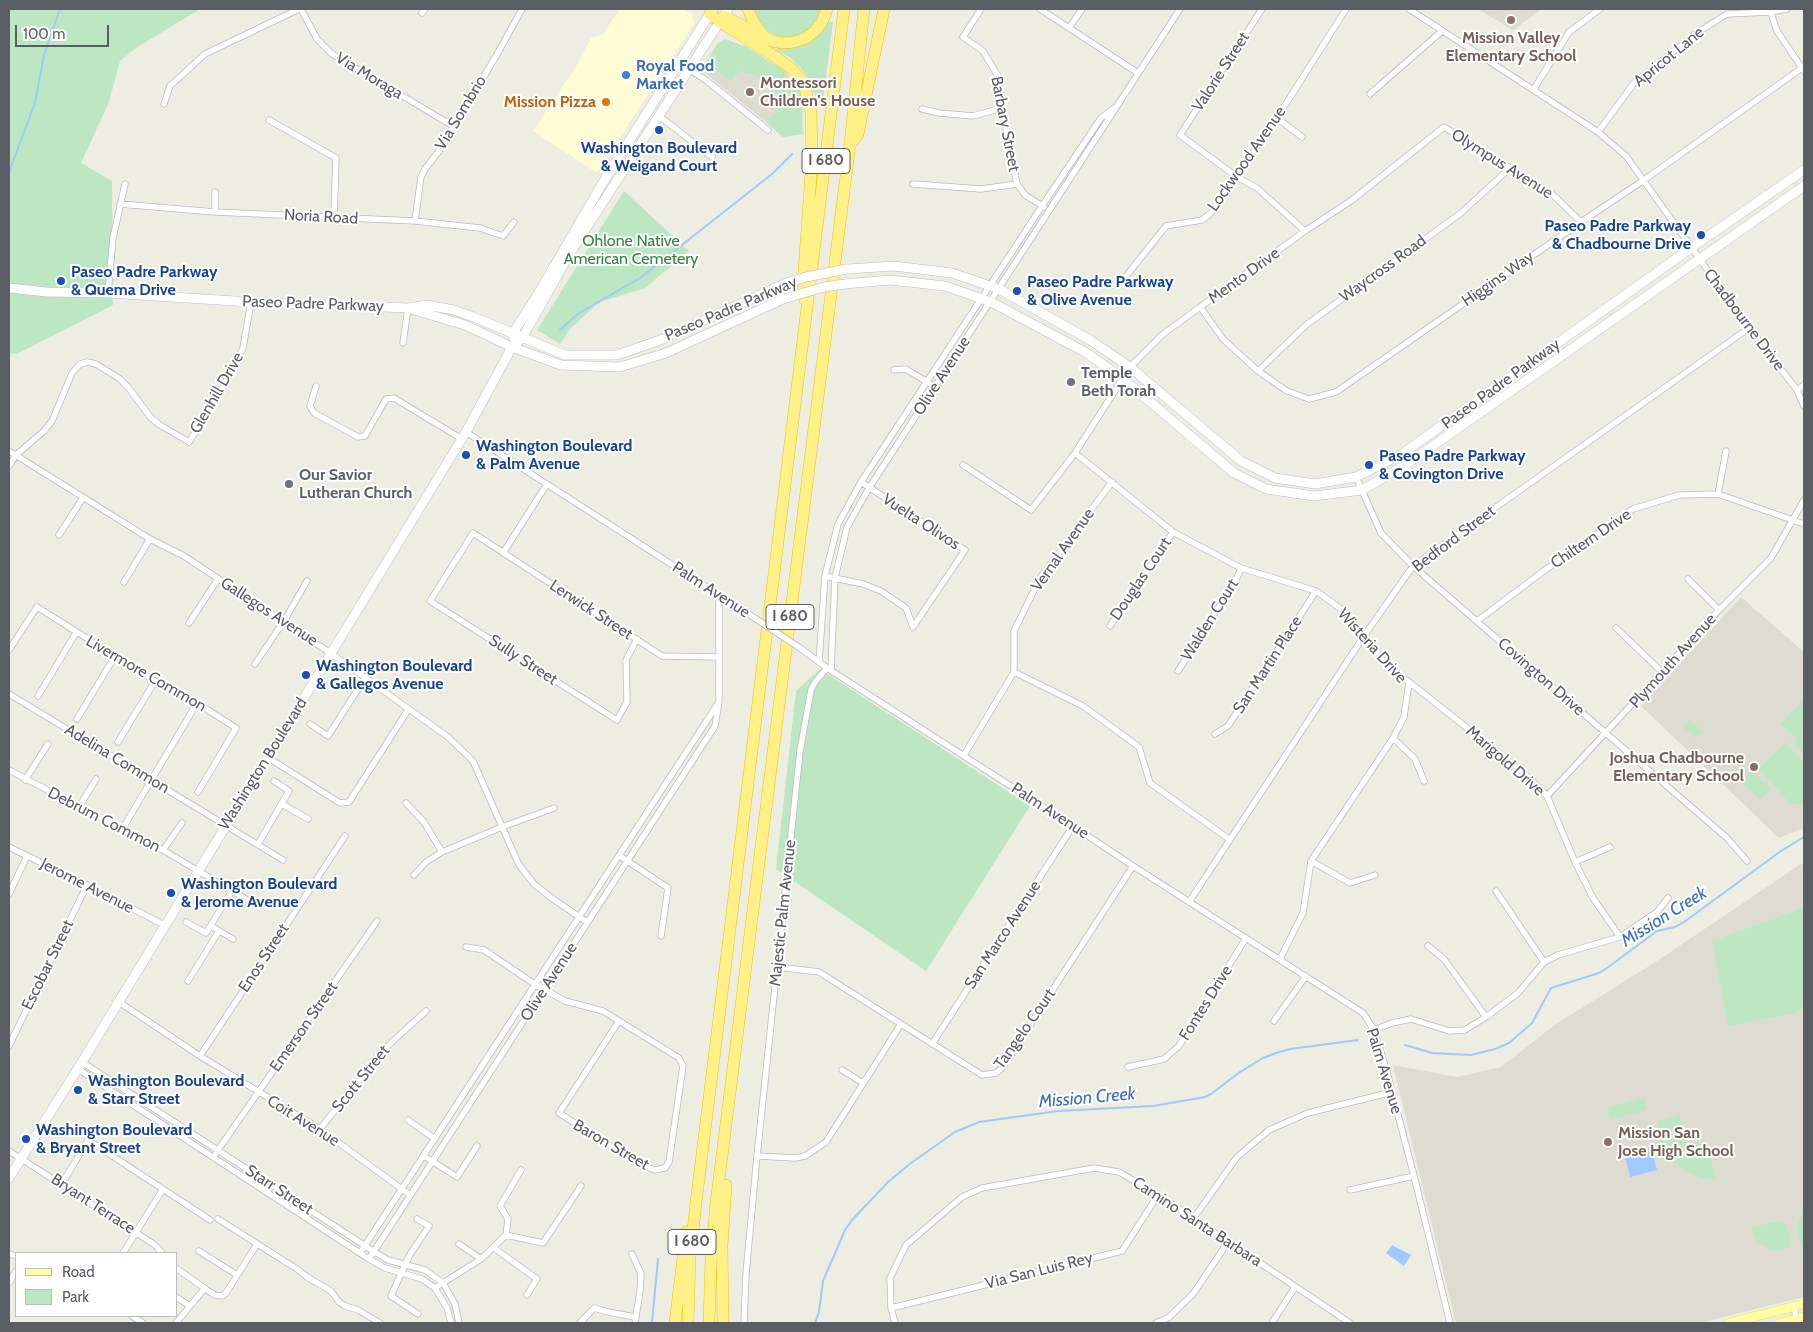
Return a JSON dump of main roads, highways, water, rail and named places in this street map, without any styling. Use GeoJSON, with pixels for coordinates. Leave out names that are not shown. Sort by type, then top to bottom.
{"type":"FeatureCollection","features":[{"type":"Feature","properties":{"kind":"highway"},"geometry":{"type":"LineString","coordinates":[[748,9],[756,28],[772,41]]}},
{"type":"Feature","properties":{"kind":"highway"},"geometry":{"type":"LineString","coordinates":[[709,11],[724,16],[772,41],[783,43],[806,38],[822,22],[827,9]]}},
{"type":"Feature","properties":{"kind":"highway","name":"I 680"},"geometry":{"type":"LineString","coordinates":[[688,1323],[690,1258],[701,1162],[793,415],[808,313],[844,9]]}},
{"type":"Feature","properties":{"kind":"highway","name":"I 680"},"geometry":{"type":"LineString","coordinates":[[709,1323],[714,1224],[850,144],[864,9]]}},
{"type":"Feature","properties":{"kind":"highway"},"geometry":{"type":"LineString","coordinates":[[850,144],[858,134],[884,9]]}},
{"type":"Feature","properties":{"kind":"highway"},"geometry":{"type":"LineString","coordinates":[[724,16],[783,62],[801,80],[806,92],[811,113],[812,144],[802,285],[808,313]]}},
{"type":"Feature","properties":{"kind":"highway"},"geometry":{"type":"LineString","coordinates":[[723,1323],[722,1245],[731,1091]]}},
{"type":"Feature","properties":{"kind":"highway"},"geometry":{"type":"LineString","coordinates":[[675,1323],[685,1235],[701,1162]]}},
{"type":"Feature","properties":{"kind":"main road","name":"Washington Boulevard"},"geometry":{"type":"LineString","coordinates":[[512,347],[513,333],[608,174],[709,11]]}},
{"type":"Feature","properties":{"kind":"main road","name":"Washington Boulevard"},"geometry":{"type":"LineString","coordinates":[[9,1178],[119,1002],[164,925],[464,436],[512,347],[522,338],[577,244],[724,16]]}},
{"type":"Feature","properties":{"kind":"main road","name":"Paseo Padre Parkway"},"geometry":{"type":"LineString","coordinates":[[9,288],[47,292],[108,293],[251,302],[408,308],[427,305],[454,310],[566,355],[617,354],[663,339],[786,283],[812,275],[847,269],[894,266],[952,273],[999,289],[1090,340],[1130,367],[1241,462],[1274,478],[1315,484],[1356,477],[1402,454],[1804,170]]}},
{"type":"Feature","properties":{"kind":"main road","name":"Paseo Padre Parkway"},"geometry":{"type":"LineString","coordinates":[[408,308],[465,325],[512,347],[561,365],[620,367],[666,353],[783,299],[824,287],[890,280],[945,286],[991,302],[1084,352],[1122,378],[1234,473],[1266,489],[1314,496],[1362,490],[1407,464],[1804,186]]}},
{"type":"Feature","properties":{"kind":"main road"},"geometry":{"type":"LineString","coordinates":[[1729,1323],[1804,1304]]}},
{"type":"Feature","properties":{"kind":"main road"},"geometry":{"type":"LineString","coordinates":[[1780,1323],[1799,1320]]}},
{"type":"Feature","properties":{"kind":"water"},"geometry":{"type":"Polygon","coordinates":[[[1652,1149],[1657,1170],[1630,1177],[1625,1156],[1652,1149]]]}},
{"type":"Feature","properties":{"kind":"water"},"geometry":{"type":"Polygon","coordinates":[[[1392,1245],[1411,1255],[1404,1266],[1386,1253],[1392,1245]]]}},
{"type":"Feature","properties":{"kind":"waterway"},"geometry":{"type":"LineString","coordinates":[[9,172],[35,103],[44,55],[60,9]]}},
{"type":"Feature","properties":{"kind":"waterway"},"geometry":{"type":"LineString","coordinates":[[560,330],[579,313],[640,278],[772,174],[792,154]]}},
{"type":"Feature","properties":{"kind":"waterway","name":"Mission Creek"},"geometry":{"type":"LineString","coordinates":[[1405,1045],[1432,1053],[1471,1055],[1495,1049],[1509,1043],[1532,1023],[1551,988],[1599,973],[1657,931],[1675,927],[1684,922],[1781,851],[1804,837]]}},
{"type":"Feature","properties":{"kind":"waterway","name":"Mission Creek"},"geometry":{"type":"LineString","coordinates":[[815,1323],[819,1312],[823,1281],[845,1230],[852,1220],[888,1182],[955,1132],[979,1122],[1058,1111],[1153,1106],[1205,1097],[1240,1072],[1263,1058],[1276,1053],[1290,1049],[1358,1040]]}},
{"type":"Feature","properties":{"kind":"waterway"},"geometry":{"type":"LineString","coordinates":[[652,1323],[658,1259]]}},
{"type":"Feature","properties":{"kind":"place","name":"Mission Valley Elementary School"},"geometry":{"type":"Point","coordinates":[1511,20]}},
{"type":"Feature","properties":{"kind":"place","name":"Royal Food Market"},"geometry":{"type":"Point","coordinates":[626,75]}},
{"type":"Feature","properties":{"kind":"place","name":"Montessori Children's House"},"geometry":{"type":"Point","coordinates":[750,92]}},
{"type":"Feature","properties":{"kind":"place","name":"Mission Pizza"},"geometry":{"type":"Point","coordinates":[606,102]}},
{"type":"Feature","properties":{"kind":"place","name":"Washington Boulevard & Weigand Court"},"geometry":{"type":"Point","coordinates":[659,130]}},
{"type":"Feature","properties":{"kind":"place","name":"Paseo Padre Parkway & Chadbourne Drive"},"geometry":{"type":"Point","coordinates":[1701,235]}},
{"type":"Feature","properties":{"kind":"place","name":"Paseo Padre Parkway & Quema Drive"},"geometry":{"type":"Point","coordinates":[61,281]}},
{"type":"Feature","properties":{"kind":"place","name":"Paseo Padre Parkway & Olive Avenue"},"geometry":{"type":"Point","coordinates":[1017,291]}},
{"type":"Feature","properties":{"kind":"place","name":"Temple Beth Torah"},"geometry":{"type":"Point","coordinates":[1071,382]}},
{"type":"Feature","properties":{"kind":"place","name":"Washington Boulevard & Palm Avenue"},"geometry":{"type":"Point","coordinates":[466,455]}},
{"type":"Feature","properties":{"kind":"place","name":"Paseo Padre Parkway & Covington Drive"},"geometry":{"type":"Point","coordinates":[1369,465]}},
{"type":"Feature","properties":{"kind":"place","name":"Our Savior Lutheran Church"},"geometry":{"type":"Point","coordinates":[289,484]}},
{"type":"Feature","properties":{"kind":"place","name":"Washington Boulevard & Gallegos Avenue"},"geometry":{"type":"Point","coordinates":[306,675]}},
{"type":"Feature","properties":{"kind":"place","name":"Joshua Chadbourne Elementary School"},"geometry":{"type":"Point","coordinates":[1754,767]}},
{"type":"Feature","properties":{"kind":"place","name":"Washington Boulevard & Jerome Avenue"},"geometry":{"type":"Point","coordinates":[171,893]}},
{"type":"Feature","properties":{"kind":"place","name":"Washington Boulevard & Starr Street"},"geometry":{"type":"Point","coordinates":[78,1090]}},
{"type":"Feature","properties":{"kind":"place","name":"Washington Boulevard & Bryant Street"},"geometry":{"type":"Point","coordinates":[26,1139]}},
{"type":"Feature","properties":{"kind":"place","name":"Mission San Jose High School"},"geometry":{"type":"Point","coordinates":[1608,1142]}},
{"type":"Feature","properties":{"kind":"park label","name":"Ohlone Native American Cemetery"},"geometry":{"type":"Point","coordinates":[631,250]}}]}
